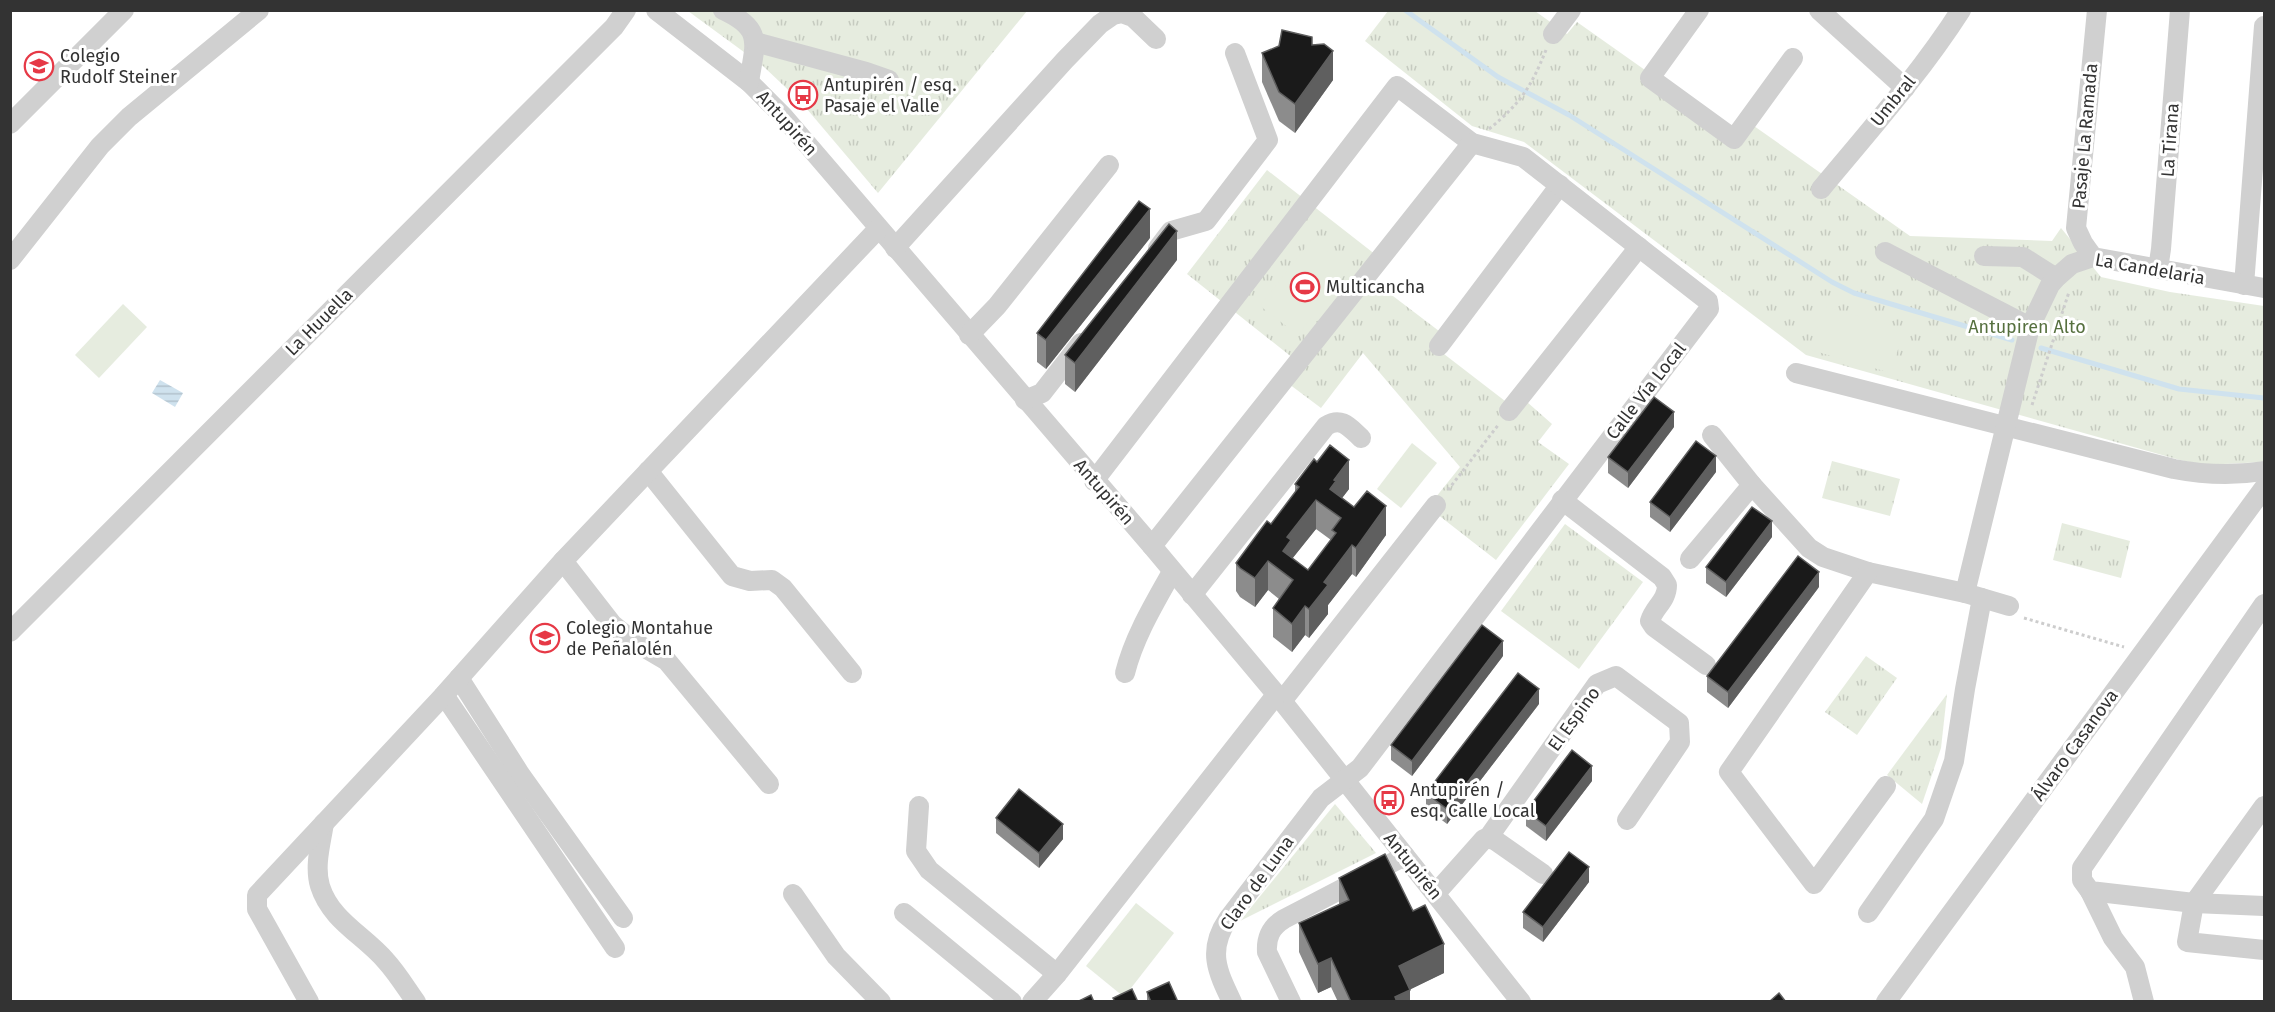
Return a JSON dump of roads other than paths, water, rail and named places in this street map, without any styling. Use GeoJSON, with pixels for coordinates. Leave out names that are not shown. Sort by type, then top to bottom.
{"type":"FeatureCollection","features":[{"type":"Feature","properties":{"kind":"street"},"geometry":{"type":"LineString","coordinates":[[10,124],[124,10]]}},
{"type":"Feature","properties":{"kind":"street"},"geometry":{"type":"LineString","coordinates":[[10,260],[100,146],[122,124],[260,10]]}},
{"type":"Feature","properties":{"kind":"street","name":"La Huuella"},"geometry":{"type":"LineString","coordinates":[[10,632],[614,27],[626,10]]}},
{"type":"Feature","properties":{"kind":"street","name":"Antupirén"},"geometry":{"type":"LineString","coordinates":[[656,10],[749,82],[783,116],[1152,546],[1279,698],[1521,1002]]}},
{"type":"Feature","properties":{"kind":"street"},"geometry":{"type":"LineString","coordinates":[[723,10],[738,17],[750,27],[755,42],[749,82]]}},
{"type":"Feature","properties":{"kind":"street"},"geometry":{"type":"LineString","coordinates":[[1553,34],[1571,10]]}},
{"type":"Feature","properties":{"kind":"street"},"geometry":{"type":"LineString","coordinates":[[1699,10],[1650,78],[1734,139],[1793,58]]}},
{"type":"Feature","properties":{"kind":"street"},"geometry":{"type":"LineString","coordinates":[[1819,10],[1905,88]]}},
{"type":"Feature","properties":{"kind":"street","name":"Umbral"},"geometry":{"type":"LineString","coordinates":[[1821,189],[1905,88],[1944,37],[1961,10]]}},
{"type":"Feature","properties":{"kind":"street","name":"Pasaje La Ramada"},"geometry":{"type":"LineString","coordinates":[[2093,257],[2076,228],[2097,10]]}},
{"type":"Feature","properties":{"kind":"street","name":"La Tirana"},"geometry":{"type":"LineString","coordinates":[[2158,269],[2180,10]]}},
{"type":"Feature","properties":{"kind":"street"},"geometry":{"type":"LineString","coordinates":[[896,248],[1100,24],[1113,15],[1122,13],[1133,17],[1156,39]]}},
{"type":"Feature","properties":{"kind":"street"},"geometry":{"type":"LineString","coordinates":[[2244,285],[2265,26]]}},
{"type":"Feature","properties":{"kind":"street"},"geometry":{"type":"LineString","coordinates":[[755,42],[889,80]]}},
{"type":"Feature","properties":{"kind":"street"},"geometry":{"type":"LineString","coordinates":[[1150,258],[1171,231],[1206,221],[1268,140],[1235,53]]}},
{"type":"Feature","properties":{"kind":"street","name":"Calle Vía Local"},"geometry":{"type":"LineString","coordinates":[[1094,481],[1397,86],[1472,143],[1523,157],[1708,301],[1709,309],[1360,768],[1344,781]]}},
{"type":"Feature","properties":{"kind":"street"},"geometry":{"type":"LineString","coordinates":[[1152,546],[1472,143]]}},
{"type":"Feature","properties":{"kind":"street"},"geometry":{"type":"LineString","coordinates":[[969,334],[997,306],[1109,165]]}},
{"type":"Feature","properties":{"kind":"street"},"geometry":{"type":"LineString","coordinates":[[1439,346],[1560,184]]}},
{"type":"Feature","properties":{"kind":"street"},"geometry":{"type":"LineString","coordinates":[[309,1002],[257,909],[256,895],[444,695],[563,561],[878,229]]}},
{"type":"Feature","properties":{"kind":"street"},"geometry":{"type":"LineString","coordinates":[[1509,411],[1639,247]]}},
{"type":"Feature","properties":{"kind":"street"},"geometry":{"type":"LineString","coordinates":[[1885,252],[2030,327]]}},
{"type":"Feature","properties":{"kind":"street"},"geometry":{"type":"LineString","coordinates":[[1984,256],[2023,257],[2064,280]]}},
{"type":"Feature","properties":{"kind":"street","name":"La Candelaria"},"geometry":{"type":"LineString","coordinates":[[1868,913],[1934,819],[1954,761],[1965,688],[1974,595],[2006,427],[2030,327],[2050,285],[2064,280],[2072,264],[2093,257],[2265,288]]}},
{"type":"Feature","properties":{"kind":"street"},"geometry":{"type":"LineString","coordinates":[[1025,400],[1042,393],[1092,330]]}},
{"type":"Feature","properties":{"kind":"street"},"geometry":{"type":"LineString","coordinates":[[1796,373],[2174,469],[2207,475],[2265,471]]}},
{"type":"Feature","properties":{"kind":"street"},"geometry":{"type":"LineString","coordinates":[[1191,595],[1326,426],[1333,421],[1345,423],[1361,438]]}},
{"type":"Feature","properties":{"kind":"street"},"geometry":{"type":"LineString","coordinates":[[1712,435],[1752,485],[1809,548],[1823,557],[1868,572],[1974,595],[2009,606]]}},
{"type":"Feature","properties":{"kind":"street"},"geometry":{"type":"LineString","coordinates":[[648,471],[732,576],[750,581],[772,580],[783,588],[852,673]]}},
{"type":"Feature","properties":{"kind":"street"},"geometry":{"type":"LineString","coordinates":[[1690,559],[1752,485]]}},
{"type":"Feature","properties":{"kind":"street","name":"Álvaro Casanova"},"geometry":{"type":"LineString","coordinates":[[1886,1002],[2265,488]]}},
{"type":"Feature","properties":{"kind":"street"},"geometry":{"type":"LineString","coordinates":[[1562,500],[1662,577],[1667,585],[1665,598],[1650,621],[1654,627],[1706,665]]}},
{"type":"Feature","properties":{"kind":"street"},"geometry":{"type":"LineString","coordinates":[[1032,1002],[1436,505]]}},
{"type":"Feature","properties":{"kind":"street"},"geometry":{"type":"LineString","coordinates":[[563,561],[612,624],[633,641],[667,661],[769,784]]}},
{"type":"Feature","properties":{"kind":"street"},"geometry":{"type":"LineString","coordinates":[[1125,673],[1129,657],[1172,572]]}},
{"type":"Feature","properties":{"kind":"street"},"geometry":{"type":"LineString","coordinates":[[1868,572],[1728,772],[1814,884],[1886,786]]}},
{"type":"Feature","properties":{"kind":"street"},"geometry":{"type":"LineString","coordinates":[[2144,1002],[2136,967],[2113,938],[2090,891],[2082,880],[2082,868],[2265,604]]}},
{"type":"Feature","properties":{"kind":"street","name":"El Espino"},"geometry":{"type":"LineString","coordinates":[[1436,893],[1484,839],[1488,838],[1597,684],[1616,675],[1679,723],[1681,732],[1680,742],[1627,820]]}},
{"type":"Feature","properties":{"kind":"street"},"geometry":{"type":"LineString","coordinates":[[459,678],[520,774],[623,918]]}},
{"type":"Feature","properties":{"kind":"street"},"geometry":{"type":"LineString","coordinates":[[444,695],[615,948]]}},
{"type":"Feature","properties":{"kind":"street","name":"Claro de Luna"},"geometry":{"type":"LineString","coordinates":[[1233,1002],[1220,975],[1216,958],[1216,948],[1222,928],[1321,798],[1344,781]]}},
{"type":"Feature","properties":{"kind":"street"},"geometry":{"type":"LineString","coordinates":[[919,806],[916,851],[929,870],[1057,974]]}},
{"type":"Feature","properties":{"kind":"street"},"geometry":{"type":"LineString","coordinates":[[2265,806],[2194,903],[2187,942],[2265,950]]}},
{"type":"Feature","properties":{"kind":"street"},"geometry":{"type":"LineString","coordinates":[[324,823],[317,864],[320,885],[327,902],[340,919],[386,961],[416,1002]]}},
{"type":"Feature","properties":{"kind":"street"},"geometry":{"type":"LineString","coordinates":[[1488,838],[1496,841],[1543,874]]}},
{"type":"Feature","properties":{"kind":"street"},"geometry":{"type":"LineString","coordinates":[[1291,1002],[1267,952],[1271,929],[1284,919],[1405,856]]}},
{"type":"Feature","properties":{"kind":"street"},"geometry":{"type":"LineString","coordinates":[[2090,891],[2194,903],[2265,906]]}},
{"type":"Feature","properties":{"kind":"street"},"geometry":{"type":"LineString","coordinates":[[793,894],[836,956],[881,1002]]}},
{"type":"Feature","properties":{"kind":"street"},"geometry":{"type":"LineString","coordinates":[[904,913],[1012,1002]]}},
{"type":"Feature","properties":{"kind":"water"},"geometry":{"type":"Polygon","coordinates":[[[160,380],[183,393],[175,407],[152,393],[160,380]]]}},
{"type":"Feature","properties":{"kind":"waterway"},"geometry":{"type":"LineString","coordinates":[[1405,10],[1498,77],[1569,115],[1832,282],[1854,293],[2012,340]]}},
{"type":"Feature","properties":{"kind":"waterway"},"geometry":{"type":"LineString","coordinates":[[2041,348],[2179,389],[2264,398]]}},
{"type":"Feature","properties":{"kind":"place","name":"Colegio Rudolf Steiner"},"geometry":{"type":"Point","coordinates":[39,66]}},
{"type":"Feature","properties":{"kind":"place","name":"Antupirén / esq. Pasaje el Valle"},"geometry":{"type":"Point","coordinates":[803,95]}},
{"type":"Feature","properties":{"kind":"place","name":"Multicancha"},"geometry":{"type":"Point","coordinates":[1305,287]}},
{"type":"Feature","properties":{"kind":"place","name":"Colegio Montahue de Peñalolén"},"geometry":{"type":"Point","coordinates":[545,638]}},
{"type":"Feature","properties":{"kind":"place","name":"Antupirén / esq. Calle Local"},"geometry":{"type":"Point","coordinates":[1389,800]}},
{"type":"Feature","properties":{"kind":"park label","name":"Antupiren Alto"},"geometry":{"type":"Point","coordinates":[2027,327]}}]}
